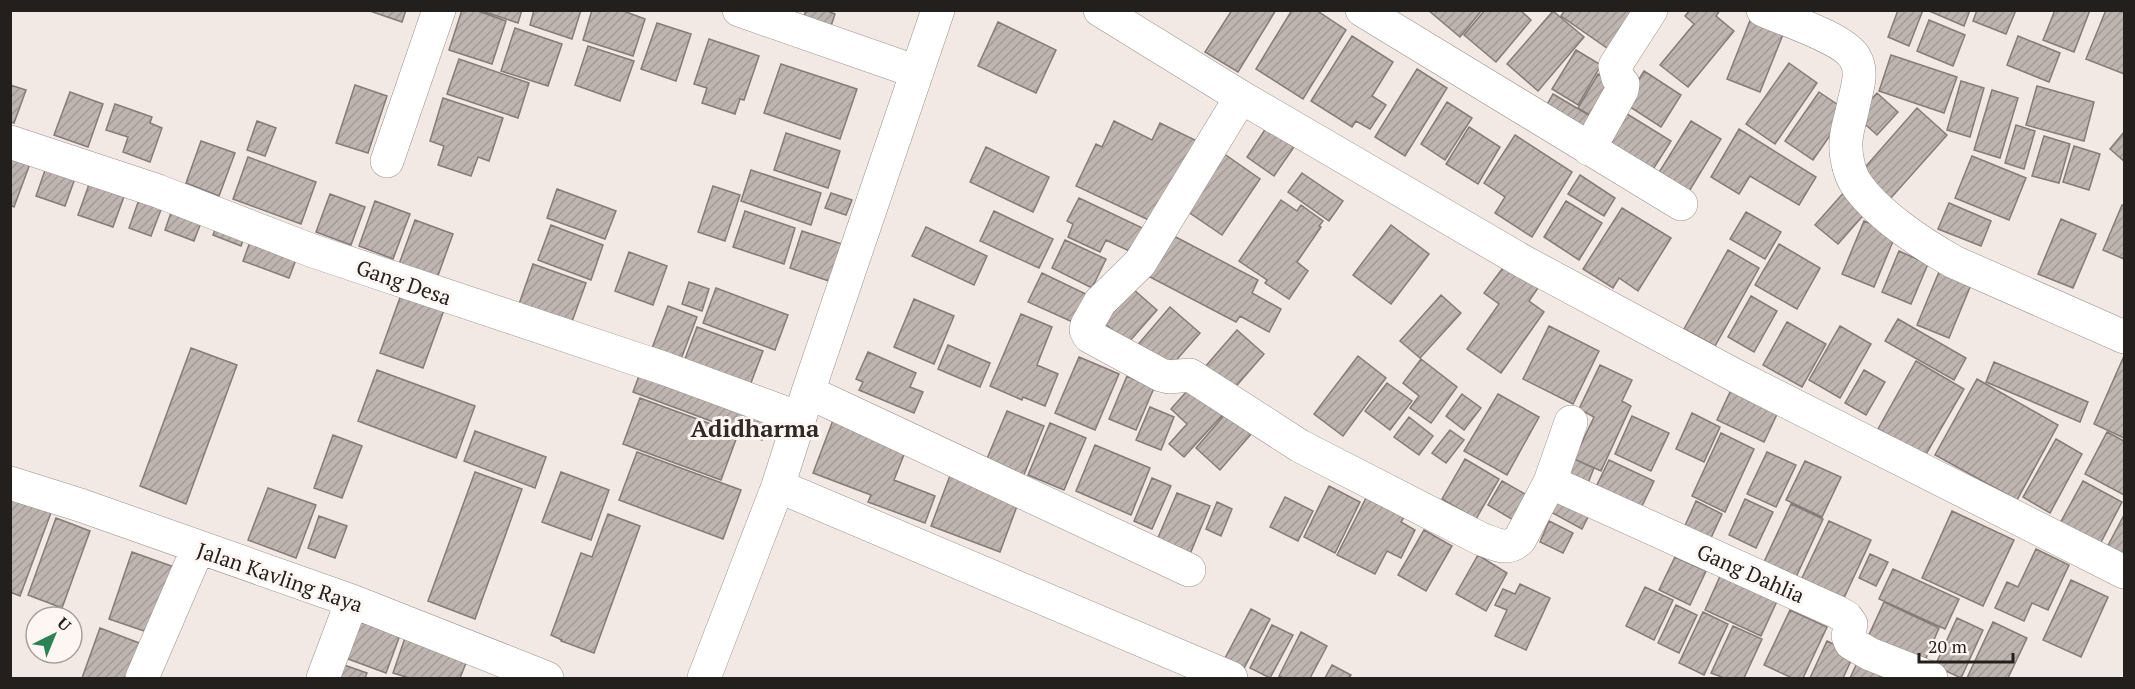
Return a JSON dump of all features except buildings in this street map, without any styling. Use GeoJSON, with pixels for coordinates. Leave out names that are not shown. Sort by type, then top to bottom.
{"type":"FeatureCollection","features":[{"type":"Feature","properties":{"kind":"street"},"geometry":{"type":"LineString","coordinates":[[387,161],[439,10]]}},
{"type":"Feature","properties":{"kind":"street"},"geometry":{"type":"LineString","coordinates":[[739,10],[917,72]]}},
{"type":"Feature","properties":{"kind":"street"},"geometry":{"type":"LineString","coordinates":[[704,678],[778,486],[938,10]]}},
{"type":"Feature","properties":{"kind":"street"},"geometry":{"type":"LineString","coordinates":[[1100,10],[1242,97],[1515,257],[1706,360],[2124,572]]}},
{"type":"Feature","properties":{"kind":"street"},"geometry":{"type":"LineString","coordinates":[[1362,10],[1681,204]]}},
{"type":"Feature","properties":{"kind":"street"},"geometry":{"type":"LineString","coordinates":[[1589,149],[1622,90],[1623,84],[1618,78],[1615,66],[1651,10]]}},
{"type":"Feature","properties":{"kind":"street"},"geometry":{"type":"LineString","coordinates":[[1763,10],[1834,40],[1847,48],[1856,59],[1860,73],[1846,142],[1847,159],[1854,180],[1872,204],[1932,249],[1954,262],[2124,337]]}},
{"type":"Feature","properties":{"kind":"street"},"geometry":{"type":"LineString","coordinates":[[1242,97],[1140,263],[1100,302],[1086,325],[1089,336],[1161,375],[1169,377],[1190,375],[1300,446],[1481,539],[1501,546],[1509,547],[1520,539],[1550,482],[1571,422]]}},
{"type":"Feature","properties":{"kind":"street","name":"Gang Desa"},"geometry":{"type":"LineString","coordinates":[[10,142],[158,190],[313,251],[666,369],[804,405],[1189,570]]}},
{"type":"Feature","properties":{"kind":"street","name":"Gang Dahlia"},"geometry":{"type":"LineString","coordinates":[[1550,482],[1837,612],[1846,617],[1851,624],[1848,636],[1851,643],[1870,654],[1930,678]]}},
{"type":"Feature","properties":{"kind":"street","name":"Jalan Kavling Raya"},"geometry":{"type":"LineString","coordinates":[[10,483],[80,505],[352,601],[547,678]]}},
{"type":"Feature","properties":{"kind":"street"},"geometry":{"type":"LineString","coordinates":[[778,486],[1231,678]]}},
{"type":"Feature","properties":{"kind":"street"},"geometry":{"type":"LineString","coordinates":[[142,678],[198,548]]}},
{"type":"Feature","properties":{"kind":"street"},"geometry":{"type":"LineString","coordinates":[[323,678],[352,601]]}},
{"type":"Feature","properties":{"kind":"district","name":"Adidharma"},"geometry":{"type":"Point","coordinates":[755,428]}}]}
